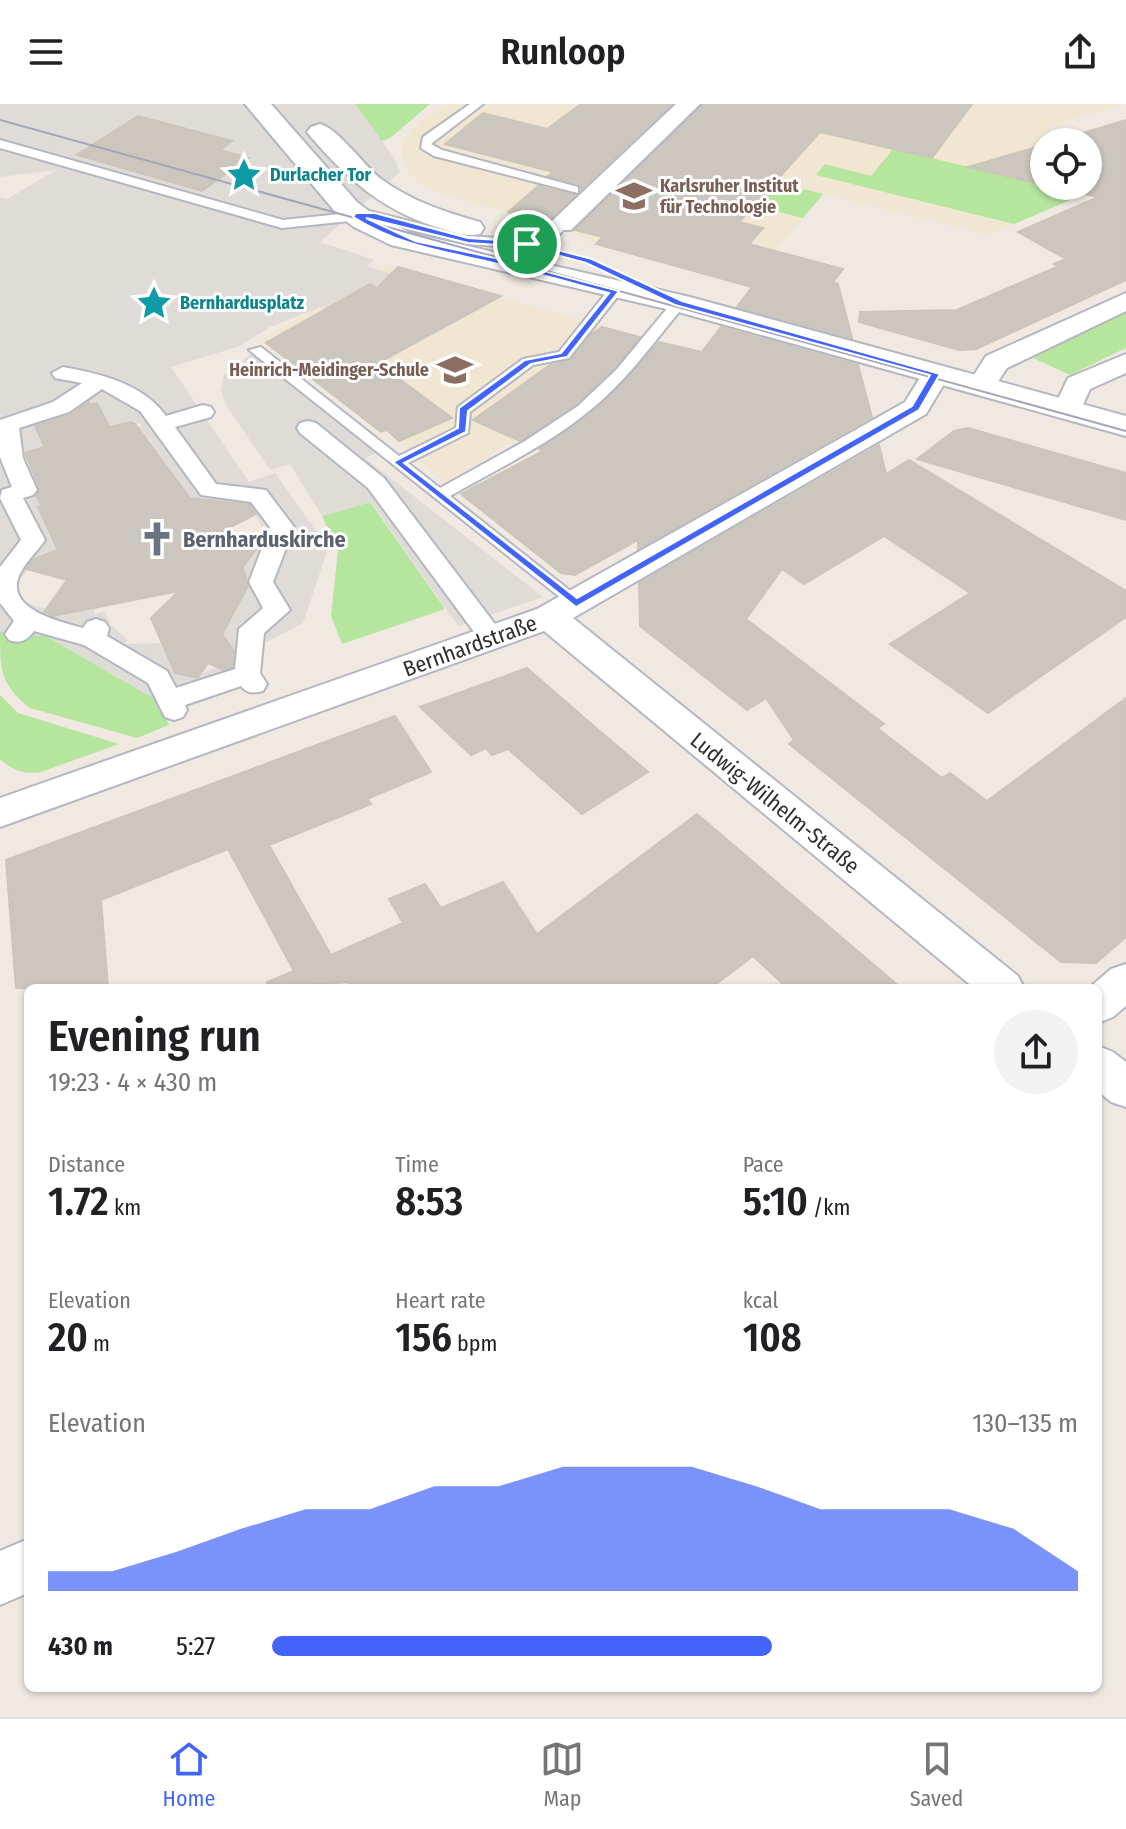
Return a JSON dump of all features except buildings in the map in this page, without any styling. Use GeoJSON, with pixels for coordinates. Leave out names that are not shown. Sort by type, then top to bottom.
{"type":"FeatureCollection","features":[{"type":"Feature","properties":{"kind":"main road"},"geometry":{"type":"LineString","coordinates":[[258,104],[356,216],[382,231],[413,243],[679,303],[1126,426]]}},
{"type":"Feature","properties":{"kind":"main road"},"geometry":{"type":"LineString","coordinates":[[303,114],[356,174],[390,200],[422,215],[589,261],[679,303]]}},
{"type":"Feature","properties":{"kind":"street"},"geometry":{"type":"LineString","coordinates":[[562,225],[584,193],[689,104]]}},
{"type":"Feature","properties":{"kind":"street"},"geometry":{"type":"LineString","coordinates":[[981,386],[996,362],[1126,301]]}},
{"type":"Feature","properties":{"kind":"street"},"geometry":{"type":"LineString","coordinates":[[1068,410],[1078,384],[1126,362]]}},
{"type":"Feature","properties":{"kind":"street"},"geometry":{"type":"LineString","coordinates":[[63,373],[101,380],[148,406],[159,428],[200,488],[258,495],[282,527],[251,582],[277,610],[252,629],[250,679],[172,705],[158,677],[94,634],[23,628],[6,594],[6,576],[33,540],[10,495],[25,490],[15,473],[8,449],[8,424],[61,407],[101,380]]}},
{"type":"Feature","properties":{"kind":"street","name":"Bernhardstraße"},"geometry":{"type":"LineString","coordinates":[[0,813],[563,610],[916,408],[936,374]]}},
{"type":"Feature","properties":{"kind":"street"},"geometry":{"type":"LineString","coordinates":[[159,428],[203,412]]}},
{"type":"Feature","properties":{"kind":"street"},"geometry":{"type":"LineString","coordinates":[[308,428],[376,483],[492,638]]}},
{"type":"Feature","properties":{"kind":"street"},"geometry":{"type":"LineString","coordinates":[[200,488],[246,478]]}},
{"type":"Feature","properties":{"kind":"street","name":"Ludwig-Wilhelm-Straße"},"geometry":{"type":"LineString","coordinates":[[563,610],[998,984]]}},
{"type":"Feature","properties":{"kind":"street"},"geometry":{"type":"LineString","coordinates":[[1102,1002],[1126,981]]}},
{"type":"Feature","properties":{"kind":"street"},"geometry":{"type":"LineString","coordinates":[[1102,1068],[1126,1088]]}},
{"type":"Feature","properties":{"kind":"street"},"geometry":{"type":"LineString","coordinates":[[0,1578],[24,1568]]}},
{"type":"Feature","properties":{"kind":"lane"},"geometry":{"type":"LineString","coordinates":[[477,104],[427,139],[425,145],[438,153],[584,193]]}},
{"type":"Feature","properties":{"kind":"lane"},"geometry":{"type":"LineString","coordinates":[[0,144],[289,224],[375,215],[468,240],[534,246],[562,225]]}},
{"type":"Feature","properties":{"kind":"lane"},"geometry":{"type":"LineString","coordinates":[[398,462],[463,430],[463,410],[528,362],[564,355],[615,291]]}},
{"type":"Feature","properties":{"kind":"lane"},"geometry":{"type":"LineString","coordinates":[[439,495],[533,444],[585,407],[651,339],[679,303]]}},
{"type":"Feature","properties":{"kind":"lane","name":"Ludwig-Wilhelm-Straße"},"geometry":{"type":"LineString","coordinates":[[256,350],[439,495],[563,610]]}},
{"type":"Feature","properties":{"kind":"shaded area"},"geometry":{"type":"Polygon","coordinates":[[[0,104],[355,104],[393,156],[400,172],[320,242],[375,260],[367,266],[391,274],[376,287],[370,285],[332,311],[321,307],[270,327],[240,346],[171,367],[249,482],[275,473],[328,548],[303,623],[264,643],[256,667],[264,680],[164,714],[157,700],[46,636],[0,632],[0,197],[7,199],[56,170],[0,177],[0,104]],[[88,401],[83,403],[85,406],[33,421],[40,423],[51,444],[48,450],[22,454],[17,463],[25,460],[32,475],[24,477],[26,481],[34,478],[40,489],[32,492],[33,495],[42,493],[71,550],[32,566],[27,565],[24,569],[28,570],[13,587],[17,588],[23,605],[27,603],[46,609],[44,612],[49,613],[99,601],[102,607],[94,610],[95,614],[104,611],[110,622],[101,625],[103,629],[112,626],[128,640],[124,644],[169,643],[162,646],[164,649],[171,646],[194,677],[200,678],[203,673],[218,667],[224,669],[216,638],[230,582],[253,546],[260,543],[256,542],[266,526],[261,525],[255,514],[257,512],[234,503],[187,513],[170,471],[168,468],[160,470],[154,459],[161,457],[160,453],[152,455],[145,445],[152,442],[150,439],[143,442],[135,428],[142,426],[140,423],[125,423],[127,426],[114,430],[111,426],[105,428],[97,403],[90,405],[88,401]]]}},
{"type":"Feature","properties":{"kind":"shaded area","name":"Karlsruher Institut für Technologie"},"geometry":{"type":"Polygon","coordinates":[[[449,104],[1125,104],[1049,128],[1030,128],[1030,200],[1070,200],[989,235],[824,194],[746,285],[596,244],[543,221],[441,194],[419,182],[406,169],[402,157],[402,141],[422,119],[449,104]]]}},
{"type":"Feature","properties":{"kind":"shaded area","name":"Karlsruher Institut für Technologie"},"geometry":{"type":"Polygon","coordinates":[[[1124,177],[1102,186],[1102,182],[1124,177]]]}},
{"type":"Feature","properties":{"kind":"shaded area","name":"Heinrich-Meidinger-Schule"},"geometry":{"type":"Polygon","coordinates":[[[386,266],[636,336],[599,380],[517,439],[443,482],[387,430],[381,432],[261,340],[386,266]]]}},
{"type":"Feature","properties":{"kind":"shaded area"},"geometry":{"type":"Polygon","coordinates":[[[256,350],[382,450],[365,458],[543,597],[458,626],[371,502],[322,516],[290,464],[270,470],[226,405],[221,391],[224,375],[256,350]]]}},
{"type":"Feature","properties":{"kind":"green space"},"geometry":{"type":"Polygon","coordinates":[[[336,104],[430,104],[390,138],[379,142],[336,104]]]}},
{"type":"Feature","properties":{"kind":"green space"},"geometry":{"type":"Polygon","coordinates":[[[893,149],[1030,179],[1030,200],[1070,200],[1014,224],[816,175],[825,164],[871,176],[893,149]]]}},
{"type":"Feature","properties":{"kind":"green space"},"geometry":{"type":"Polygon","coordinates":[[[679,163],[799,194],[804,189],[823,194],[803,218],[658,183],[679,163]]]}},
{"type":"Feature","properties":{"kind":"green space"},"geometry":{"type":"Polygon","coordinates":[[[1126,313],[1126,348],[1070,375],[1031,357],[1126,313]]]}},
{"type":"Feature","properties":{"kind":"green space"},"geometry":{"type":"Polygon","coordinates":[[[370,502],[445,609],[342,644],[331,616],[338,550],[322,516],[370,502]]]}},
{"type":"Feature","properties":{"kind":"green space"},"geometry":{"type":"Polygon","coordinates":[[[0,632],[46,636],[157,700],[169,725],[137,738],[30,708],[7,684],[0,657],[0,632]]]}},
{"type":"Feature","properties":{"kind":"green space"},"geometry":{"type":"Polygon","coordinates":[[[0,695],[18,713],[119,744],[41,772],[14,769],[0,759],[0,695]]]}},
{"type":"Feature","properties":{"kind":"tram line"},"geometry":{"type":"LineString","coordinates":[[0,120],[1126,431]]}},
{"type":"Feature","properties":{"kind":"place","name":"Durlacher Tor"},"geometry":{"type":"Point","coordinates":[244,175]}},
{"type":"Feature","properties":{"kind":"place","name":"Karlsruher Institut für Technologie"},"geometry":{"type":"Point","coordinates":[634,196]}},
{"type":"Feature","properties":{"kind":"place","name":"Bernhardusplatz"},"geometry":{"type":"Point","coordinates":[154,303]}},
{"type":"Feature","properties":{"kind":"place","name":"Heinrich-Meidinger-Schule"},"geometry":{"type":"Point","coordinates":[455,370]}},
{"type":"Feature","properties":{"kind":"place","name":"Bernharduskirche"},"geometry":{"type":"Point","coordinates":[157,539]}},
{"type":"Feature","properties":{"kind":"route"},"geometry":{"type":"LineString","coordinates":[[375,215],[468,240],[527,244],[589,261],[679,303],[936,374],[916,408],[576,604],[398,462],[463,430],[463,410],[528,362],[564,355],[615,291],[399,239],[356,216],[375,215]]}}]}
